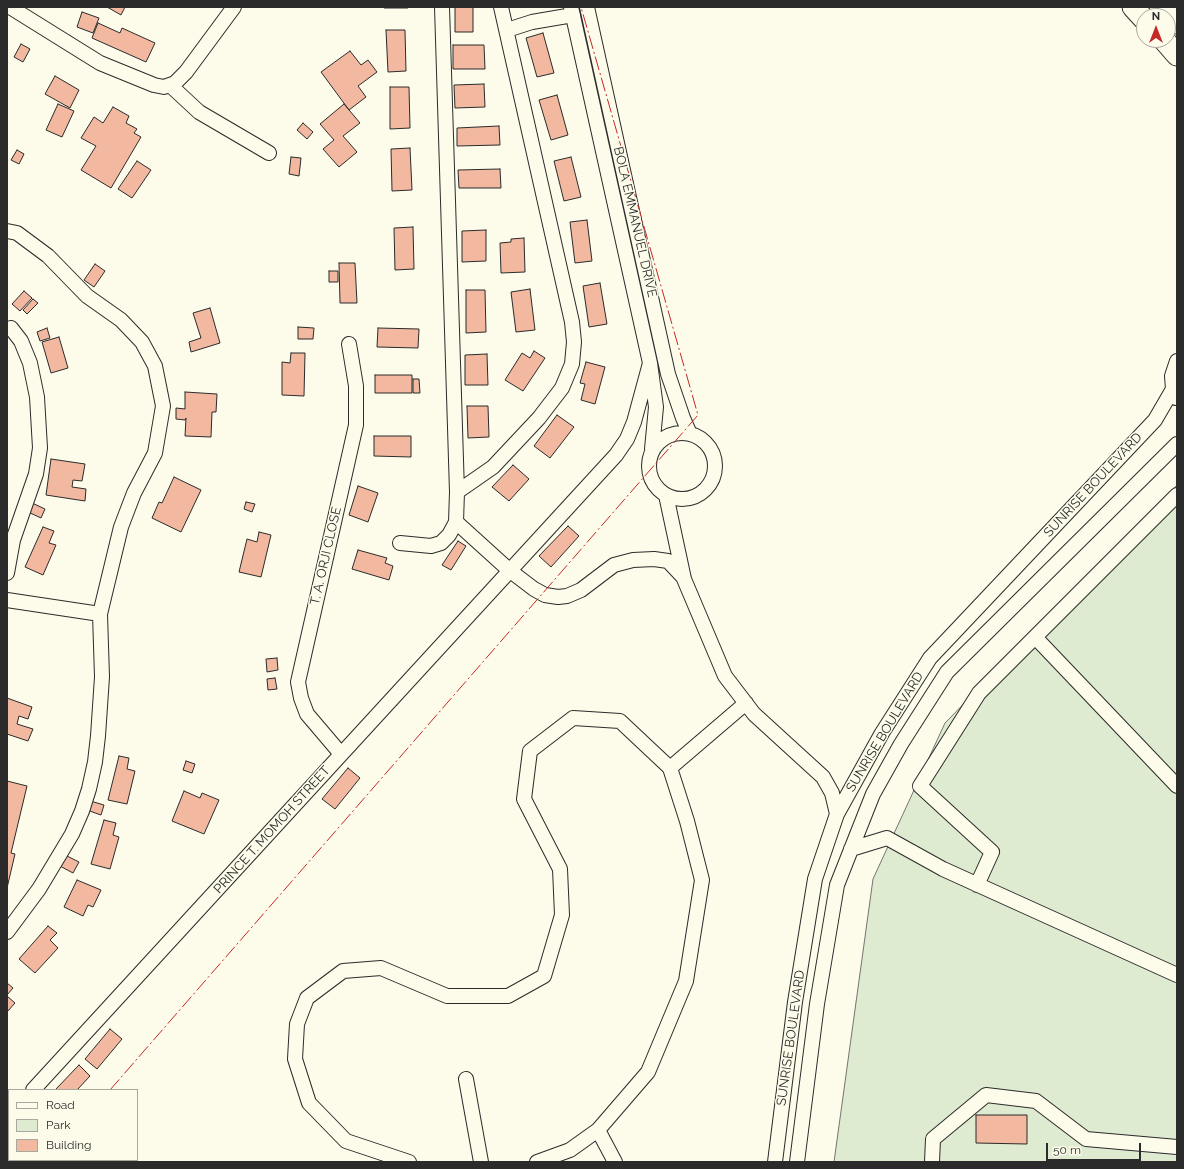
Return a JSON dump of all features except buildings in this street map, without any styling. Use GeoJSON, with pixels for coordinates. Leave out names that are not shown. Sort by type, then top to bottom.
{"type":"FeatureCollection","features":[{"type":"Feature","properties":{"kind":"highway"},"geometry":{"type":"LineString","coordinates":[[1169,7],[1177,23]]}},
{"type":"Feature","properties":{"kind":"street"},"geometry":{"type":"LineString","coordinates":[[10,7],[100,63],[154,85],[171,86],[199,112],[269,153]]}},
{"type":"Feature","properties":{"kind":"street"},"geometry":{"type":"LineString","coordinates":[[171,86],[186,72],[234,7]]}},
{"type":"Feature","properties":{"kind":"street"},"geometry":{"type":"LineString","coordinates":[[400,542],[431,546],[440,543],[449,535],[456,522],[457,492],[442,7]]}},
{"type":"Feature","properties":{"kind":"street"},"geometry":{"type":"LineString","coordinates":[[457,492],[493,467],[539,418],[562,388],[572,364],[574,342],[572,322],[502,7]]}},
{"type":"Feature","properties":{"kind":"street","name":"BOLA EMMANUEL DRIVE"},"geometry":{"type":"LineString","coordinates":[[587,7],[668,374],[682,418],[690,434]]}},
{"type":"Feature","properties":{"kind":"street"},"geometry":{"type":"LineString","coordinates":[[507,30],[572,11]]}},
{"type":"Feature","properties":{"kind":"street","name":"BOLA EMMANUEL DRIVE"},"geometry":{"type":"LineString","coordinates":[[572,11],[650,363],[656,407],[652,449]]}},
{"type":"Feature","properties":{"kind":"street"},"geometry":{"type":"LineString","coordinates":[[7,231],[17,233],[48,256],[87,296],[121,320],[142,342],[155,366],[163,406],[155,453],[134,493],[121,527],[100,614],[102,677],[98,736],[95,762],[82,811],[72,834],[39,889],[7,932]]}},
{"type":"Feature","properties":{"kind":"street"},"geometry":{"type":"LineString","coordinates":[[7,573],[13,540],[36,474],[40,448],[37,397],[31,370],[20,341],[11,328]]}},
{"type":"Feature","properties":{"kind":"street","name":"T. A. ORJI CLOSE"},"geometry":{"type":"LineString","coordinates":[[341,754],[307,714],[301,698],[298,682],[356,424],[356,386],[349,344]]}},
{"type":"Feature","properties":{"kind":"street"},"geometry":{"type":"LineString","coordinates":[[1175,395],[1172,376],[1177,362]]}},
{"type":"Feature","properties":{"kind":"street","name":"PRINCE T. MOMOH STREET"},"geometry":{"type":"LineString","coordinates":[[34,1089],[616,455],[627,439],[634,422],[650,363]]}},
{"type":"Feature","properties":{"kind":"street","name":"SUNRISE BOULEVARD"},"geometry":{"type":"LineString","coordinates":[[775,1162],[795,1002],[815,879],[837,814],[882,733],[930,658],[1155,420],[1175,395]]}},
{"type":"Feature","properties":{"kind":"street"},"geometry":{"type":"LineString","coordinates":[[679,432],[690,434],[700,438],[709,446],[714,462],[713,478],[706,488],[698,495],[687,498],[676,498],[666,495],[658,489],[651,480],[648,470],[652,449],[659,441],[668,435],[679,432]]}},
{"type":"Feature","properties":{"kind":"street","name":"SUNRISE BOULEVARD"},"geometry":{"type":"LineString","coordinates":[[797,1162],[817,1004],[836,885],[873,794],[901,744],[947,672],[1177,444]]}},
{"type":"Feature","properties":{"kind":"street"},"geometry":{"type":"LineString","coordinates":[[666,495],[684,579],[725,676],[754,714],[823,777],[832,793],[837,814]]}},
{"type":"Feature","properties":{"kind":"street"},"geometry":{"type":"LineString","coordinates":[[977,885],[992,852],[920,786],[979,693],[1177,495]]}},
{"type":"Feature","properties":{"kind":"street"},"geometry":{"type":"LineString","coordinates":[[456,522],[509,570],[534,589],[546,595],[558,597],[567,596],[581,590],[614,565],[633,560],[654,559],[668,561],[684,579]]}},
{"type":"Feature","properties":{"kind":"street"},"geometry":{"type":"LineString","coordinates":[[7,600],[100,614]]}},
{"type":"Feature","properties":{"kind":"street"},"geometry":{"type":"LineString","coordinates":[[1035,637],[1177,786]]}},
{"type":"Feature","properties":{"kind":"street"},"geometry":{"type":"LineString","coordinates":[[670,768],[746,703]]}},
{"type":"Feature","properties":{"kind":"street"},"geometry":{"type":"LineString","coordinates":[[408,1162],[346,1141],[309,1103],[295,1059],[297,1024],[307,998],[343,971],[381,968],[447,996],[508,996],[544,976],[562,915],[560,869],[524,799],[530,751],[573,718],[620,721],[670,768],[687,821],[702,880],[686,981],[648,1072],[598,1130],[570,1150],[537,1162]]}},
{"type":"Feature","properties":{"kind":"street"},"geometry":{"type":"LineString","coordinates":[[851,849],[887,838],[943,869],[1177,975]]}},
{"type":"Feature","properties":{"kind":"street"},"geometry":{"type":"LineString","coordinates":[[466,1079],[481,1162]]}},
{"type":"Feature","properties":{"kind":"street"},"geometry":{"type":"LineString","coordinates":[[932,1162],[933,1139],[986,1095],[1036,1101],[1086,1139],[1177,1147]]}},
{"type":"Feature","properties":{"kind":"street"},"geometry":{"type":"LineString","coordinates":[[598,1130],[615,1162]]}},
{"type":"Feature","properties":{"kind":"green space"},"geometry":{"type":"Polygon","coordinates":[[[1177,485],[1177,1162],[834,1162],[873,879],[945,723],[1177,485]]]}},
{"type":"Feature","properties":{"kind":"power"},"geometry":{"type":"LineString","coordinates":[[111,1089],[698,415],[581,7]]}}]}
